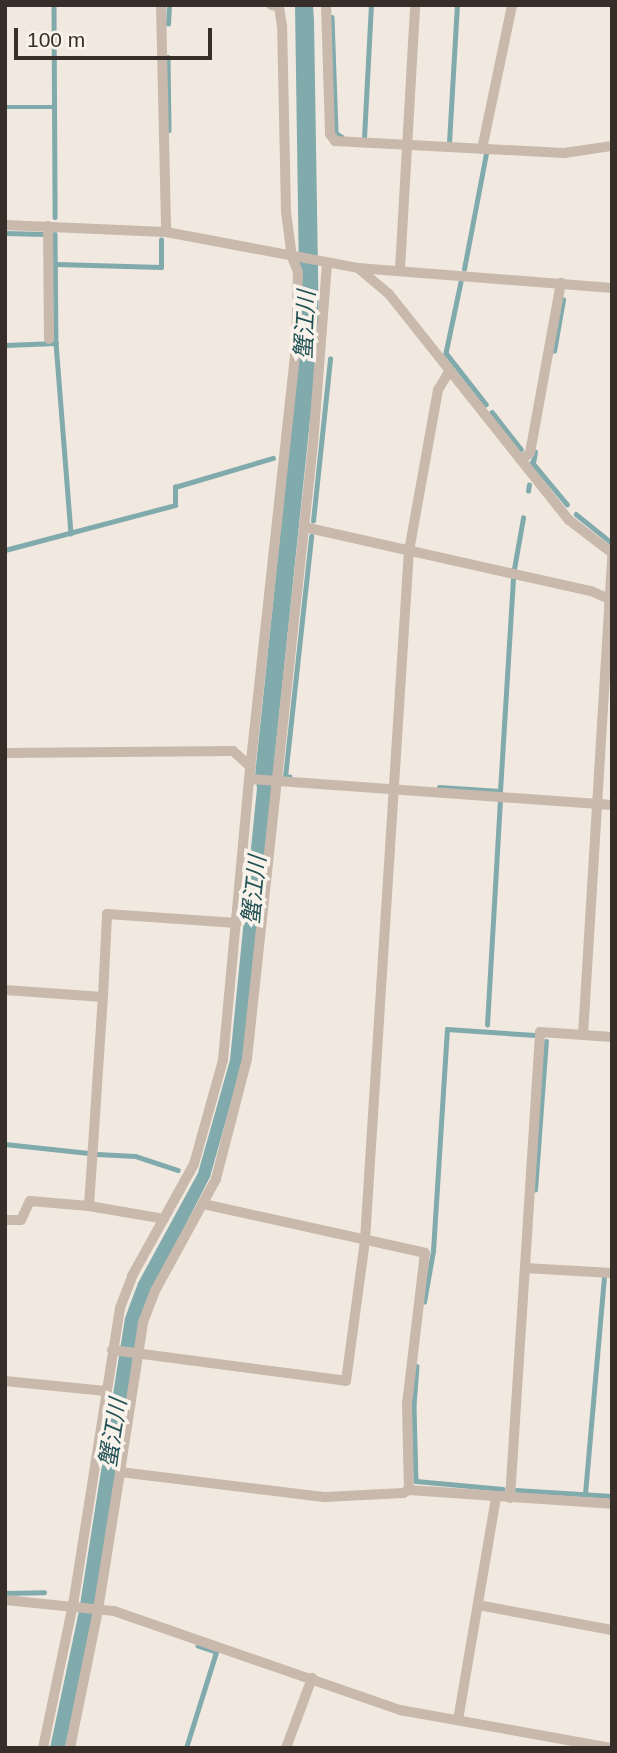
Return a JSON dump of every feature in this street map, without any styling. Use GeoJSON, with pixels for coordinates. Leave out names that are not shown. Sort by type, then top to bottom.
{"type":"FeatureCollection","features":[{"type":"Feature","properties":{"kind":"street"},"geometry":{"type":"LineString","coordinates":[[161,5],[166,232]]}},
{"type":"Feature","properties":{"kind":"street"},"geometry":{"type":"LineString","coordinates":[[43,1748],[73,1605],[120,1308],[132,1276],[194,1164],[223,1060],[296,346],[298,272],[286,212],[282,26],[279,6],[271,5]]}},
{"type":"Feature","properties":{"kind":"street"},"geometry":{"type":"LineString","coordinates":[[326,5],[331,134],[335,141],[564,153],[612,146]]}},
{"type":"Feature","properties":{"kind":"street"},"geometry":{"type":"LineString","coordinates":[[400,269],[415,5]]}},
{"type":"Feature","properties":{"kind":"street"},"geometry":{"type":"LineString","coordinates":[[482,149],[512,5]]}},
{"type":"Feature","properties":{"kind":"street"},"geometry":{"type":"LineString","coordinates":[[5,225],[166,232],[358,268],[400,269],[612,288]]}},
{"type":"Feature","properties":{"kind":"street"},"geometry":{"type":"LineString","coordinates":[[48,226],[49,339]]}},
{"type":"Feature","properties":{"kind":"street"},"geometry":{"type":"LineString","coordinates":[[70,1748],[98,1610],[143,1322],[155,1291],[216,1178],[247,1059],[324,326],[324,263]]}},
{"type":"Feature","properties":{"kind":"street"},"geometry":{"type":"LineString","coordinates":[[358,268],[389,294],[569,520],[612,555],[583,1035]]}},
{"type":"Feature","properties":{"kind":"street"},"geometry":{"type":"LineString","coordinates":[[521,460],[530,453],[562,283]]}},
{"type":"Feature","properties":{"kind":"street"},"geometry":{"type":"LineString","coordinates":[[113,1350],[346,1381],[365,1240],[409,551],[438,390],[449,372]]}},
{"type":"Feature","properties":{"kind":"street"},"geometry":{"type":"LineString","coordinates":[[304,527],[591,591],[608,599]]}},
{"type":"Feature","properties":{"kind":"street"},"geometry":{"type":"LineString","coordinates":[[5,753],[233,751],[243,757],[251,767]]}},
{"type":"Feature","properties":{"kind":"street"},"geometry":{"type":"LineString","coordinates":[[250,779],[276,783],[612,805]]}},
{"type":"Feature","properties":{"kind":"street"},"geometry":{"type":"LineString","coordinates":[[89,1206],[107,914],[237,923]]}},
{"type":"Feature","properties":{"kind":"street"},"geometry":{"type":"LineString","coordinates":[[5,990],[103,997]]}},
{"type":"Feature","properties":{"kind":"street"},"geometry":{"type":"LineString","coordinates":[[510,1497],[540,1032],[612,1037]]}},
{"type":"Feature","properties":{"kind":"street"},"geometry":{"type":"LineString","coordinates":[[5,1220],[21,1220],[30,1201],[89,1206],[164,1219]]}},
{"type":"Feature","properties":{"kind":"street"},"geometry":{"type":"LineString","coordinates":[[203,1204],[425,1253],[407,1404],[409,1490]]}},
{"type":"Feature","properties":{"kind":"street"},"geometry":{"type":"LineString","coordinates":[[524,1268],[612,1273]]}},
{"type":"Feature","properties":{"kind":"street"},"geometry":{"type":"LineString","coordinates":[[6,1384],[106,1391]]}},
{"type":"Feature","properties":{"kind":"street"},"geometry":{"type":"LineString","coordinates":[[120,1472],[326,1497],[403,1493],[409,1490],[612,1504]]}},
{"type":"Feature","properties":{"kind":"street"},"geometry":{"type":"LineString","coordinates":[[458,1720],[496,1497]]}},
{"type":"Feature","properties":{"kind":"street"},"geometry":{"type":"LineString","coordinates":[[5,1600],[114,1611],[400,1710],[611,1748]]}},
{"type":"Feature","properties":{"kind":"street"},"geometry":{"type":"LineString","coordinates":[[478,1605],[612,1630]]}},
{"type":"Feature","properties":{"kind":"street"},"geometry":{"type":"LineString","coordinates":[[286,1748],[312,1678]]}},
{"type":"Feature","properties":{"kind":"water","name":"蟹江川"},"geometry":{"type":"Polygon","coordinates":[[[295,5],[313,5],[319,334],[243,1060],[210,1177],[152,1290],[95,1603],[65,1748],[50,1748],[79,1611],[125,1318],[138,1283],[198,1173],[230,1060],[257,788],[255,775],[300,345],[295,5]]]}},
{"type":"Feature","properties":{"kind":"waterway"},"geometry":{"type":"LineString","coordinates":[[54,5],[55,217]]}},
{"type":"Feature","properties":{"kind":"waterway"},"geometry":{"type":"LineString","coordinates":[[364,138],[371,5]]}},
{"type":"Feature","properties":{"kind":"waterway"},"geometry":{"type":"LineString","coordinates":[[449,143],[457,5]]}},
{"type":"Feature","properties":{"kind":"waterway"},"geometry":{"type":"LineString","coordinates":[[168,24],[169,6]]}},
{"type":"Feature","properties":{"kind":"waterway"},"geometry":{"type":"LineString","coordinates":[[332,17],[336,133],[342,137]]}},
{"type":"Feature","properties":{"kind":"waterway"},"geometry":{"type":"LineString","coordinates":[[168,57],[169,130]]}},
{"type":"Feature","properties":{"kind":"waterway"},"geometry":{"type":"LineString","coordinates":[[5,107],[54,107]]}},
{"type":"Feature","properties":{"kind":"waterway"},"geometry":{"type":"LineString","coordinates":[[464,269],[486,154]]}},
{"type":"Feature","properties":{"kind":"waterway"},"geometry":{"type":"LineString","coordinates":[[5,233],[45,234]]}},
{"type":"Feature","properties":{"kind":"waterway"},"geometry":{"type":"LineString","coordinates":[[55,234],[56,343],[71,533]]}},
{"type":"Feature","properties":{"kind":"waterway"},"geometry":{"type":"LineString","coordinates":[[56,264],[161,267],[161,240]]}},
{"type":"Feature","properties":{"kind":"waterway"},"geometry":{"type":"LineString","coordinates":[[461,282],[446,353],[486,404]]}},
{"type":"Feature","properties":{"kind":"waterway"},"geometry":{"type":"LineString","coordinates":[[554,351],[563,300]]}},
{"type":"Feature","properties":{"kind":"waterway"},"geometry":{"type":"LineString","coordinates":[[5,345],[56,343]]}},
{"type":"Feature","properties":{"kind":"waterway"},"geometry":{"type":"LineString","coordinates":[[313,521],[330,359]]}},
{"type":"Feature","properties":{"kind":"waterway"},"geometry":{"type":"LineString","coordinates":[[492,412],[521,449]]}},
{"type":"Feature","properties":{"kind":"waterway"},"geometry":{"type":"LineString","coordinates":[[533,463],[535,452]]}},
{"type":"Feature","properties":{"kind":"waterway"},"geometry":{"type":"LineString","coordinates":[[5,550],[175,505],[175,487],[273,458]]}},
{"type":"Feature","properties":{"kind":"waterway"},"geometry":{"type":"LineString","coordinates":[[532,462],[567,504]]}},
{"type":"Feature","properties":{"kind":"waterway"},"geometry":{"type":"LineString","coordinates":[[528,491],[529,485]]}},
{"type":"Feature","properties":{"kind":"waterway"},"geometry":{"type":"LineString","coordinates":[[576,514],[612,543]]}},
{"type":"Feature","properties":{"kind":"waterway"},"geometry":{"type":"LineString","coordinates":[[514,569],[523,518]]}},
{"type":"Feature","properties":{"kind":"waterway"},"geometry":{"type":"LineString","coordinates":[[290,777],[285,777],[311,536]]}},
{"type":"Feature","properties":{"kind":"waterway"},"geometry":{"type":"LineString","coordinates":[[439,787],[500,791],[513,577]]}},
{"type":"Feature","properties":{"kind":"waterway"},"geometry":{"type":"LineString","coordinates":[[487,1025],[500,802]]}},
{"type":"Feature","properties":{"kind":"waterway"},"geometry":{"type":"LineString","coordinates":[[424,1302],[433,1251],[447,1029],[535,1035]]}},
{"type":"Feature","properties":{"kind":"waterway"},"geometry":{"type":"LineString","coordinates":[[535,1190],[546,1041]]}},
{"type":"Feature","properties":{"kind":"waterway"},"geometry":{"type":"LineString","coordinates":[[5,1144],[89,1153]]}},
{"type":"Feature","properties":{"kind":"waterway"},"geometry":{"type":"LineString","coordinates":[[97,1154],[135,1156],[178,1170]]}},
{"type":"Feature","properties":{"kind":"waterway"},"geometry":{"type":"LineString","coordinates":[[585,1494],[604,1276]]}},
{"type":"Feature","properties":{"kind":"waterway"},"geometry":{"type":"LineString","coordinates":[[417,1366],[414,1406],[416,1481],[503,1489]]}},
{"type":"Feature","properties":{"kind":"waterway"},"geometry":{"type":"LineString","coordinates":[[516,1490],[612,1496]]}},
{"type":"Feature","properties":{"kind":"waterway"},"geometry":{"type":"LineString","coordinates":[[5,1593],[44,1592]]}},
{"type":"Feature","properties":{"kind":"waterway"},"geometry":{"type":"LineString","coordinates":[[186,1748],[216,1652],[198,1646]]}}]}
